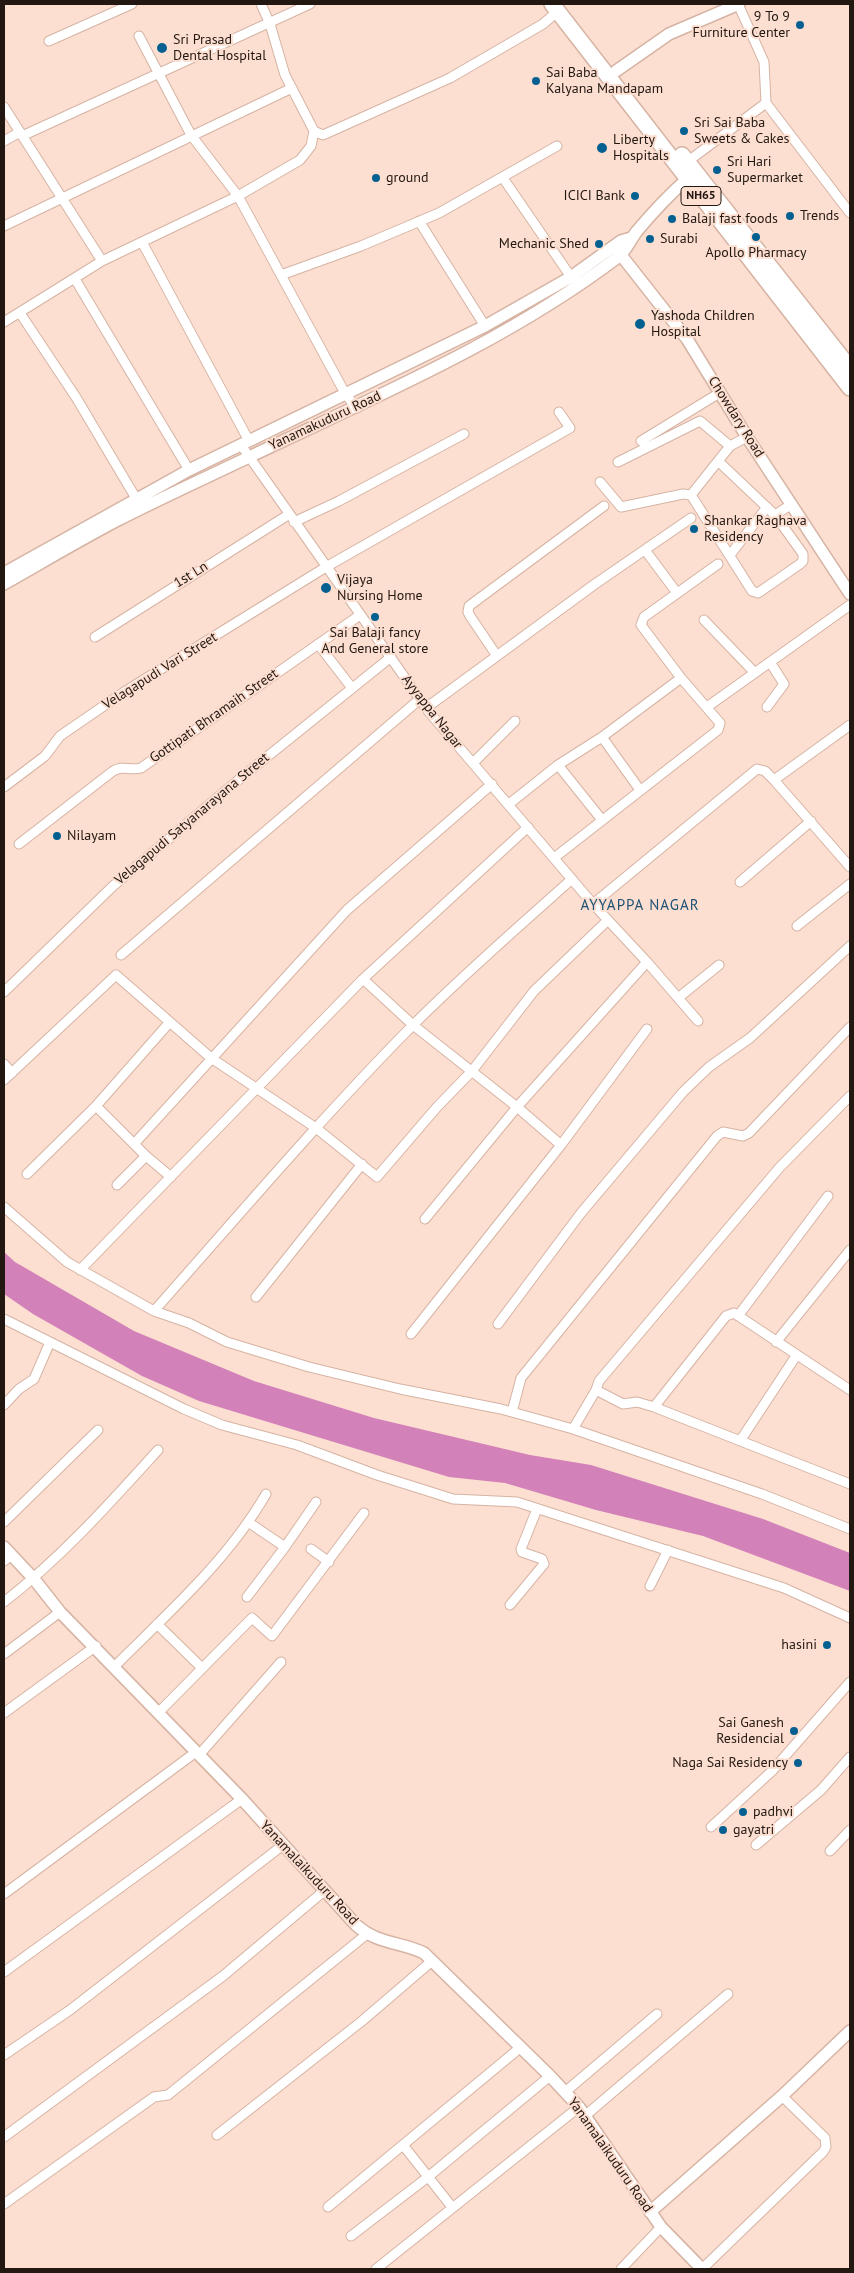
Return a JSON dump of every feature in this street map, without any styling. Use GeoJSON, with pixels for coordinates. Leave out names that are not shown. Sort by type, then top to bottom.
{"type":"FeatureCollection","features":[{"type":"Feature","properties":{"kind":"highway","name":"NH65"},"geometry":{"type":"LineString","coordinates":[[558,6],[616,71],[850,368]]}},
{"type":"Feature","properties":{"kind":"highway","name":"NH65"},"geometry":{"type":"LineString","coordinates":[[558,6],[687,179],[850,388]]}},
{"type":"Feature","properties":{"kind":"street"},"geometry":{"type":"LineString","coordinates":[[49,41],[132,4]]}},
{"type":"Feature","properties":{"kind":"street"},"geometry":{"type":"LineString","coordinates":[[260,4],[270,24],[285,75],[314,131],[320,135],[326,135],[450,78],[543,24],[558,6]]}},
{"type":"Feature","properties":{"kind":"street"},"geometry":{"type":"LineString","coordinates":[[4,141],[270,24],[310,4]]}},
{"type":"Feature","properties":{"kind":"street"},"geometry":{"type":"LineString","coordinates":[[616,71],[669,34],[739,4],[764,62],[766,103],[850,213]]}},
{"type":"Feature","properties":{"kind":"street"},"geometry":{"type":"LineString","coordinates":[[139,36],[157,73],[192,134],[238,196],[346,395],[356,408]]}},
{"type":"Feature","properties":{"kind":"street"},"geometry":{"type":"LineString","coordinates":[[4,226],[192,134],[292,88]]}},
{"type":"Feature","properties":{"kind":"street"},"geometry":{"type":"LineString","coordinates":[[687,162],[766,103]]}},
{"type":"Feature","properties":{"kind":"street"},"geometry":{"type":"LineString","coordinates":[[4,107],[102,261]]}},
{"type":"Feature","properties":{"kind":"street"},"geometry":{"type":"LineString","coordinates":[[4,322],[102,261],[238,196],[300,160],[311,146],[314,131]]}},
{"type":"Feature","properties":{"kind":"street"},"geometry":{"type":"LineString","coordinates":[[280,275],[361,246],[455,205],[558,146]]}},
{"type":"Feature","properties":{"kind":"street"},"geometry":{"type":"LineString","coordinates":[[503,178],[570,277]]}},
{"type":"Feature","properties":{"kind":"street","name":"Yanamakuduru Road"},"geometry":{"type":"LineString","coordinates":[[4,584],[116,521],[356,408],[462,353],[535,312],[579,285],[618,251],[621,241],[631,238],[660,203],[687,179]]}},
{"type":"Feature","properties":{"kind":"street"},"geometry":{"type":"LineString","coordinates":[[419,221],[485,326]]}},
{"type":"Feature","properties":{"kind":"street","name":"Ayyappa Nagar"},"geometry":{"type":"LineString","coordinates":[[142,242],[245,443],[249,457],[420,700],[593,904],[698,1021]]}},
{"type":"Feature","properties":{"kind":"street","name":"Yanamakuduru Road"},"geometry":{"type":"LineString","coordinates":[[4,573],[189,470],[485,326],[618,251]]}},
{"type":"Feature","properties":{"kind":"street","name":"Chowdary Road"},"geometry":{"type":"LineString","coordinates":[[618,251],[687,338],[747,436],[850,594]]}},
{"type":"Feature","properties":{"kind":"street"},"geometry":{"type":"LineString","coordinates":[[74,279],[189,470]]}},
{"type":"Feature","properties":{"kind":"street"},"geometry":{"type":"LineString","coordinates":[[20,313],[77,400],[137,500]]}},
{"type":"Feature","properties":{"kind":"street"},"geometry":{"type":"LineString","coordinates":[[641,441],[721,392]]}},
{"type":"Feature","properties":{"kind":"street","name":"Velagapudi Vari Street"},"geometry":{"type":"LineString","coordinates":[[4,787],[45,756],[60,736],[116,698],[326,567],[570,428],[558,412]]}},
{"type":"Feature","properties":{"kind":"street"},"geometry":{"type":"LineString","coordinates":[[618,462],[700,421],[730,446]]}},
{"type":"Feature","properties":{"kind":"street"},"geometry":{"type":"LineString","coordinates":[[294,522],[339,501],[464,434]]}},
{"type":"Feature","properties":{"kind":"street"},"geometry":{"type":"LineString","coordinates":[[692,495],[730,446],[747,436]]}},
{"type":"Feature","properties":{"kind":"street"},"geometry":{"type":"LineString","coordinates":[[692,495],[755,593],[803,561],[803,554],[775,515],[718,461]]}},
{"type":"Feature","properties":{"kind":"street"},"geometry":{"type":"LineString","coordinates":[[600,482],[621,507],[683,494],[692,495]]}},
{"type":"Feature","properties":{"kind":"street"},"geometry":{"type":"LineString","coordinates":[[775,515],[792,504]]}},
{"type":"Feature","properties":{"kind":"street"},"geometry":{"type":"LineString","coordinates":[[497,656],[470,616],[468,612],[469,606],[604,506]]}},
{"type":"Feature","properties":{"kind":"street"},"geometry":{"type":"LineString","coordinates":[[730,555],[767,507]]}},
{"type":"Feature","properties":{"kind":"street","name":"1st Ln"},"geometry":{"type":"LineString","coordinates":[[95,637],[288,514]]}},
{"type":"Feature","properties":{"kind":"street"},"geometry":{"type":"LineString","coordinates":[[426,708],[595,584],[691,518]]}},
{"type":"Feature","properties":{"kind":"street"},"geometry":{"type":"LineString","coordinates":[[645,550],[677,593]]}},
{"type":"Feature","properties":{"kind":"street"},"geometry":{"type":"LineString","coordinates":[[554,858],[718,730],[720,723],[680,678],[640,625],[644,617],[718,564]]}},
{"type":"Feature","properties":{"kind":"street"},"geometry":{"type":"LineString","coordinates":[[707,707],[850,605]]}},
{"type":"Feature","properties":{"kind":"street","name":"Gottipati Bhramaih Street"},"geometry":{"type":"LineString","coordinates":[[19,844],[113,771],[123,767],[141,768],[360,615]]}},
{"type":"Feature","properties":{"kind":"street"},"geometry":{"type":"LineString","coordinates":[[704,620],[755,673]]}},
{"type":"Feature","properties":{"kind":"street"},"geometry":{"type":"LineString","coordinates":[[318,644],[352,688]]}},
{"type":"Feature","properties":{"kind":"street","name":"Velagapudi Satyanarayana Street"},"geometry":{"type":"LineString","coordinates":[[4,992],[113,886],[390,657]]}},
{"type":"Feature","properties":{"kind":"street"},"geometry":{"type":"LineString","coordinates":[[767,707],[784,684],[770,662]]}},
{"type":"Feature","properties":{"kind":"street"},"geometry":{"type":"LineString","coordinates":[[509,804],[558,765],[602,737],[680,678]]}},
{"type":"Feature","properties":{"kind":"street"},"geometry":{"type":"LineString","coordinates":[[121,956],[420,700]]}},
{"type":"Feature","properties":{"kind":"street"},"geometry":{"type":"LineString","coordinates":[[473,763],[515,721]]}},
{"type":"Feature","properties":{"kind":"street"},"geometry":{"type":"LineString","coordinates":[[774,780],[850,724]]}},
{"type":"Feature","properties":{"kind":"street"},"geometry":{"type":"LineString","coordinates":[[602,737],[640,790]]}},
{"type":"Feature","properties":{"kind":"street"},"geometry":{"type":"LineString","coordinates":[[558,765],[602,820]]}},
{"type":"Feature","properties":{"kind":"street"},"geometry":{"type":"LineString","coordinates":[[593,904],[755,771],[761,769],[774,780],[850,867]]}},
{"type":"Feature","properties":{"kind":"street"},"geometry":{"type":"LineString","coordinates":[[134,1144],[346,910],[492,784]]}},
{"type":"Feature","properties":{"kind":"street"},"geometry":{"type":"LineString","coordinates":[[740,882],[811,821]]}},
{"type":"Feature","properties":{"kind":"street"},"geometry":{"type":"LineString","coordinates":[[80,1270],[363,979],[528,827]]}},
{"type":"Feature","properties":{"kind":"street"},"geometry":{"type":"LineString","coordinates":[[154,1311],[316,1128],[413,1025],[494,948],[572,879]]}},
{"type":"Feature","properties":{"kind":"street"},"geometry":{"type":"LineString","coordinates":[[797,926],[850,884]]}},
{"type":"Feature","properties":{"kind":"street"},"geometry":{"type":"LineString","coordinates":[[4,1080],[116,975],[210,1058],[316,1128],[377,1177],[437,1107],[472,1071],[534,991],[608,920]]}},
{"type":"Feature","properties":{"kind":"street"},"geometry":{"type":"LineString","coordinates":[[498,1324],[581,1213],[683,1092],[709,1066],[750,1038],[850,946]]}},
{"type":"Feature","properties":{"kind":"street"},"geometry":{"type":"LineString","coordinates":[[425,1219],[517,1107],[647,962]]}},
{"type":"Feature","properties":{"kind":"street"},"geometry":{"type":"LineString","coordinates":[[678,998],[719,965]]}},
{"type":"Feature","properties":{"kind":"street"},"geometry":{"type":"LineString","coordinates":[[363,979],[413,1025],[517,1107],[561,1145]]}},
{"type":"Feature","properties":{"kind":"street"},"geometry":{"type":"LineString","coordinates":[[27,1174],[96,1106],[170,1023]]}},
{"type":"Feature","properties":{"kind":"street"},"geometry":{"type":"LineString","coordinates":[[512,1412],[521,1378],[717,1136],[723,1132],[743,1136],[749,1133],[850,1027]]}},
{"type":"Feature","properties":{"kind":"street"},"geometry":{"type":"LineString","coordinates":[[411,1334],[561,1145],[647,1029]]}},
{"type":"Feature","properties":{"kind":"street"},"geometry":{"type":"LineString","coordinates":[[4,1064],[12,1073]]}},
{"type":"Feature","properties":{"kind":"street"},"geometry":{"type":"LineString","coordinates":[[573,1429],[596,1390],[599,1381],[780,1167],[850,1096]]}},
{"type":"Feature","properties":{"kind":"street"},"geometry":{"type":"LineString","coordinates":[[96,1106],[146,1156],[171,1177]]}},
{"type":"Feature","properties":{"kind":"street"},"geometry":{"type":"LineString","coordinates":[[117,1185],[146,1156]]}},
{"type":"Feature","properties":{"kind":"street"},"geometry":{"type":"LineString","coordinates":[[256,1297],[362,1164]]}},
{"type":"Feature","properties":{"kind":"street"},"geometry":{"type":"LineString","coordinates":[[738,1316],[828,1196]]}},
{"type":"Feature","properties":{"kind":"street"},"geometry":{"type":"LineString","coordinates":[[4,1207],[67,1262],[80,1270],[154,1311],[189,1323],[227,1342],[309,1367],[512,1412],[573,1429],[762,1494],[850,1529]]}},
{"type":"Feature","properties":{"kind":"street"},"geometry":{"type":"LineString","coordinates":[[776,1342],[850,1250]]}},
{"type":"Feature","properties":{"kind":"street"},"geometry":{"type":"LineString","coordinates":[[654,1407],[726,1316],[734,1312],[796,1356],[850,1390]]}},
{"type":"Feature","properties":{"kind":"street"},"geometry":{"type":"LineString","coordinates":[[4,1319],[184,1410],[222,1425],[297,1445],[377,1475],[453,1498],[517,1502],[784,1588],[850,1618]]}},
{"type":"Feature","properties":{"kind":"street"},"geometry":{"type":"LineString","coordinates":[[4,1405],[19,1389],[34,1379],[50,1342]]}},
{"type":"Feature","properties":{"kind":"street"},"geometry":{"type":"LineString","coordinates":[[740,1441],[796,1356]]}},
{"type":"Feature","properties":{"kind":"street"},"geometry":{"type":"LineString","coordinates":[[596,1390],[623,1404],[638,1402],[654,1407],[850,1484]]}},
{"type":"Feature","properties":{"kind":"street"},"geometry":{"type":"LineString","coordinates":[[4,1522],[98,1430]]}},
{"type":"Feature","properties":{"kind":"street"},"geometry":{"type":"LineString","coordinates":[[4,1602],[34,1579],[80,1536],[158,1450]]}},
{"type":"Feature","properties":{"kind":"street"},"geometry":{"type":"LineString","coordinates":[[115,1666],[215,1563],[248,1522],[266,1494]]}},
{"type":"Feature","properties":{"kind":"street"},"geometry":{"type":"LineString","coordinates":[[247,1597],[316,1502]]}},
{"type":"Feature","properties":{"kind":"street"},"geometry":{"type":"LineString","coordinates":[[510,1604],[544,1564],[542,1559],[522,1552],[521,1549],[537,1509]]}},
{"type":"Feature","properties":{"kind":"street"},"geometry":{"type":"LineString","coordinates":[[159,1712],[252,1618],[272,1636],[364,1513]]}},
{"type":"Feature","properties":{"kind":"street"},"geometry":{"type":"LineString","coordinates":[[248,1522],[285,1547]]}},
{"type":"Feature","properties":{"kind":"street"},"geometry":{"type":"LineString","coordinates":[[311,1549],[328,1562]]}},
{"type":"Feature","properties":{"kind":"street"},"geometry":{"type":"LineString","coordinates":[[650,1586],[668,1550]]}},
{"type":"Feature","properties":{"kind":"street","name":"Yanamalaikuduru Road"},"geometry":{"type":"LineString","coordinates":[[6,1555],[34,1579],[60,1612],[96,1646],[242,1799],[324,1891],[367,1934],[378,1940],[412,1947],[432,1960],[550,2076],[582,2111],[661,2227],[702,2269]]}},
{"type":"Feature","properties":{"kind":"street"},"geometry":{"type":"LineString","coordinates":[[4,1654],[60,1612]]}},
{"type":"Feature","properties":{"kind":"street"},"geometry":{"type":"LineString","coordinates":[[156,1624],[202,1668]]}},
{"type":"Feature","properties":{"kind":"street"},"geometry":{"type":"LineString","coordinates":[[4,1713],[96,1646]]}},
{"type":"Feature","properties":{"kind":"street"},"geometry":{"type":"LineString","coordinates":[[4,1894],[197,1753],[281,1662]]}},
{"type":"Feature","properties":{"kind":"street"},"geometry":{"type":"LineString","coordinates":[[711,1827],[772,1771],[850,1682]]}},
{"type":"Feature","properties":{"kind":"street"},"geometry":{"type":"LineString","coordinates":[[756,1845],[821,1790],[848,1763]]}},
{"type":"Feature","properties":{"kind":"street"},"geometry":{"type":"LineString","coordinates":[[4,1972],[242,1799]]}},
{"type":"Feature","properties":{"kind":"street"},"geometry":{"type":"LineString","coordinates":[[830,1851],[850,1830]]}},
{"type":"Feature","properties":{"kind":"street"},"geometry":{"type":"LineString","coordinates":[[4,2055],[70,2010],[283,1845]]}},
{"type":"Feature","properties":{"kind":"street"},"geometry":{"type":"LineString","coordinates":[[4,2137],[224,1976],[324,1891]]}},
{"type":"Feature","properties":{"kind":"street"},"geometry":{"type":"LineString","coordinates":[[4,2204],[154,2097],[168,2095],[367,1934]]}},
{"type":"Feature","properties":{"kind":"street"},"geometry":{"type":"LineString","coordinates":[[217,2135],[362,2021],[432,1960]]}},
{"type":"Feature","properties":{"kind":"street"},"geometry":{"type":"LineString","coordinates":[[376,2269],[452,2207],[582,2111],[728,1994]]}},
{"type":"Feature","properties":{"kind":"street"},"geometry":{"type":"LineString","coordinates":[[565,2092],[656,2014]]}},
{"type":"Feature","properties":{"kind":"street"},"geometry":{"type":"LineString","coordinates":[[650,2212],[782,2096],[850,2031]]}},
{"type":"Feature","properties":{"kind":"street"},"geometry":{"type":"LineString","coordinates":[[328,2207],[520,2047]]}},
{"type":"Feature","properties":{"kind":"street"},"geometry":{"type":"LineString","coordinates":[[351,2236],[428,2177],[550,2076]]}},
{"type":"Feature","properties":{"kind":"street"},"geometry":{"type":"LineString","coordinates":[[702,2269],[826,2147],[825,2138],[782,2096]]}},
{"type":"Feature","properties":{"kind":"street"},"geometry":{"type":"LineString","coordinates":[[403,2145],[452,2207]]}},
{"type":"Feature","properties":{"kind":"street"},"geometry":{"type":"LineString","coordinates":[[621,2269],[661,2227]]}},
{"type":"Feature","properties":{"kind":"shaded area"},"geometry":{"type":"Polygon","coordinates":[[[4,1252],[15,1262],[134,1331],[254,1381],[374,1418],[530,1455],[591,1465],[763,1519],[850,1553],[850,1591],[703,1536],[596,1510],[505,1483],[449,1477],[199,1401],[142,1376],[33,1314],[4,1294],[4,1252]]]}},
{"type":"Feature","properties":{"kind":"place","name":"9 To 9 Furniture Center"},"geometry":{"type":"Point","coordinates":[800,25]}},
{"type":"Feature","properties":{"kind":"place","name":"Sri Prasad Dental Hospital"},"geometry":{"type":"Point","coordinates":[162,48]}},
{"type":"Feature","properties":{"kind":"place","name":"Sai Baba Kalyana Mandapam"},"geometry":{"type":"Point","coordinates":[536,81]}},
{"type":"Feature","properties":{"kind":"place","name":"Sri Sai Baba Sweets & Cakes"},"geometry":{"type":"Point","coordinates":[684,131]}},
{"type":"Feature","properties":{"kind":"place","name":"Liberty Hospitals"},"geometry":{"type":"Point","coordinates":[602,148]}},
{"type":"Feature","properties":{"kind":"place","name":"Sri Hari Supermarket"},"geometry":{"type":"Point","coordinates":[717,170]}},
{"type":"Feature","properties":{"kind":"place","name":"ground"},"geometry":{"type":"Point","coordinates":[376,178]}},
{"type":"Feature","properties":{"kind":"place","name":"ICICI Bank"},"geometry":{"type":"Point","coordinates":[635,196]}},
{"type":"Feature","properties":{"kind":"place","name":"Trends"},"geometry":{"type":"Point","coordinates":[790,216]}},
{"type":"Feature","properties":{"kind":"place","name":"Balaji fast foods"},"geometry":{"type":"Point","coordinates":[672,219]}},
{"type":"Feature","properties":{"kind":"place","name":"Apollo Pharmacy"},"geometry":{"type":"Point","coordinates":[756,237]}},
{"type":"Feature","properties":{"kind":"place","name":"Surabi"},"geometry":{"type":"Point","coordinates":[650,239]}},
{"type":"Feature","properties":{"kind":"place","name":"Mechanic Shed"},"geometry":{"type":"Point","coordinates":[599,244]}},
{"type":"Feature","properties":{"kind":"place","name":"Yashoda Children Hospital"},"geometry":{"type":"Point","coordinates":[640,324]}},
{"type":"Feature","properties":{"kind":"place","name":"Shankar Raghava Residency"},"geometry":{"type":"Point","coordinates":[694,529]}},
{"type":"Feature","properties":{"kind":"place","name":"Vijaya Nursing Home"},"geometry":{"type":"Point","coordinates":[326,588]}},
{"type":"Feature","properties":{"kind":"place","name":"Sai Balaji fancy And General store"},"geometry":{"type":"Point","coordinates":[375,617]}},
{"type":"Feature","properties":{"kind":"place","name":"Nilayam"},"geometry":{"type":"Point","coordinates":[57,836]}},
{"type":"Feature","properties":{"kind":"place","name":"hasini"},"geometry":{"type":"Point","coordinates":[827,1645]}},
{"type":"Feature","properties":{"kind":"place","name":"Sai Ganesh Residencial"},"geometry":{"type":"Point","coordinates":[794,1731]}},
{"type":"Feature","properties":{"kind":"place","name":"Naga Sai Residency"},"geometry":{"type":"Point","coordinates":[798,1763]}},
{"type":"Feature","properties":{"kind":"place","name":"padhvi"},"geometry":{"type":"Point","coordinates":[743,1812]}},
{"type":"Feature","properties":{"kind":"place","name":"gayatri"},"geometry":{"type":"Point","coordinates":[723,1830]}},
{"type":"Feature","properties":{"kind":"district","name":"AYYAPPA NAGAR"},"geometry":{"type":"Point","coordinates":[640,906]}}]}
